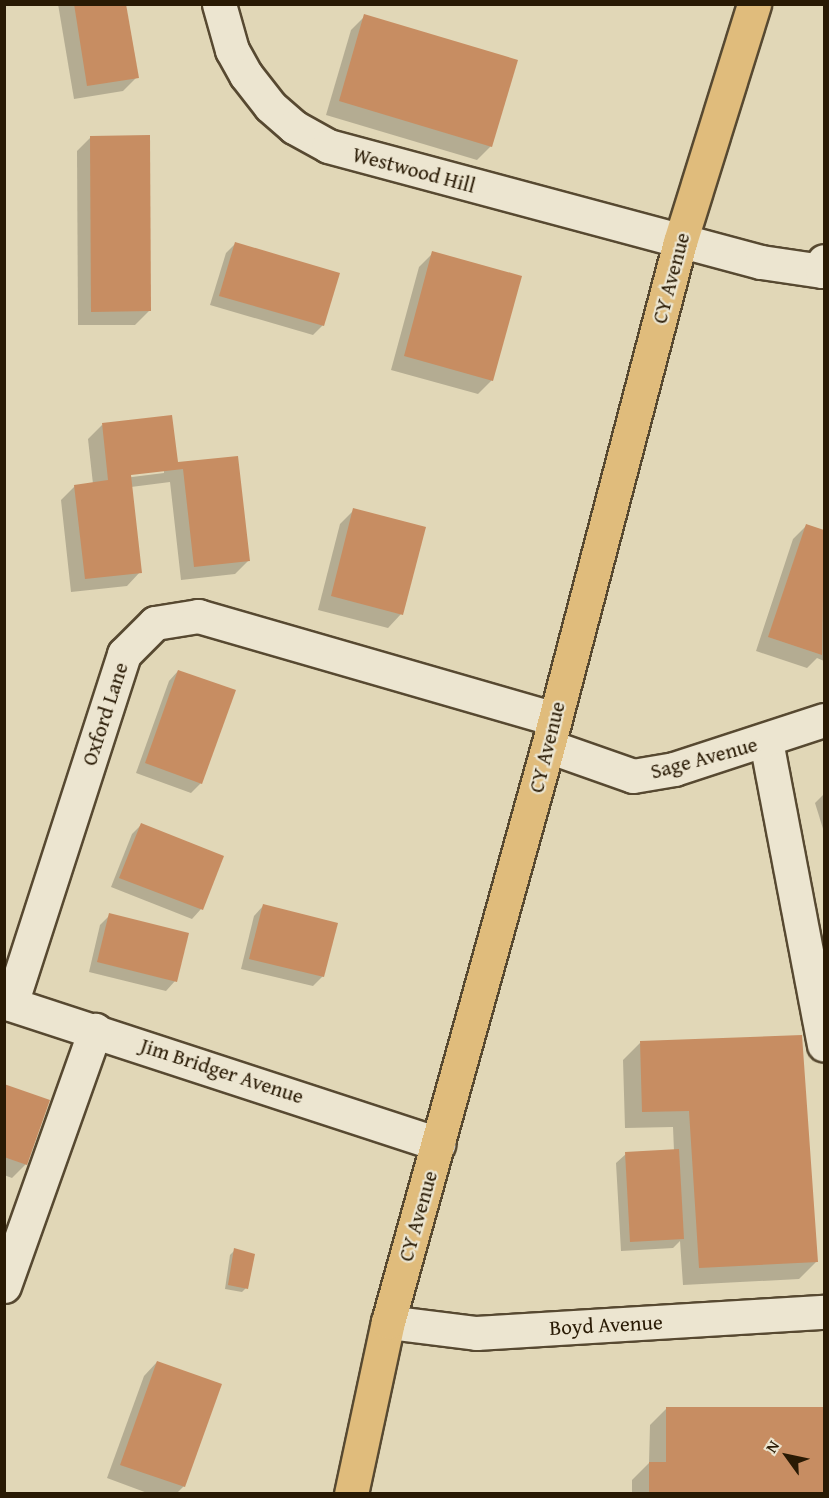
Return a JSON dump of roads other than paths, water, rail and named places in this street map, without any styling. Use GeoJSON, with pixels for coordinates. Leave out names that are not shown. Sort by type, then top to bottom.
{"type":"FeatureCollection","features":[{"type":"Feature","properties":{"kind":"main road","name":"CY Avenue"},"geometry":{"type":"LineString","coordinates":[[351,1494],[388,1322],[551,733],[680,242],[754,4]]}},
{"type":"Feature","properties":{"kind":"street","name":"Westwood Hill"},"geometry":{"type":"LineString","coordinates":[[219,4],[232,50],[246,75],[270,106],[294,127],[328,146],[761,262],[822,271],[825,261]]}},
{"type":"Feature","properties":{"kind":"street","name":"Oxford Lane"},"geometry":{"type":"LineString","coordinates":[[8,1003],[124,654],[155,623],[198,616],[551,733]]}},
{"type":"Feature","properties":{"kind":"street","name":"Sage Avenue"},"geometry":{"type":"LineString","coordinates":[[551,733],[633,776],[674,770],[825,720]]}},
{"type":"Feature","properties":{"kind":"street"},"geometry":{"type":"LineString","coordinates":[[766,741],[825,1044]]}},
{"type":"Feature","properties":{"kind":"street","name":"Jim Bridger Avenue"},"geometry":{"type":"LineString","coordinates":[[8,1003],[438,1144]]}},
{"type":"Feature","properties":{"kind":"street"},"geometry":{"type":"LineString","coordinates":[[6,1276],[95,1030]]}},
{"type":"Feature","properties":{"kind":"street","name":"Boyd Avenue"},"geometry":{"type":"LineString","coordinates":[[388,1322],[476,1333],[825,1312]]}}]}
